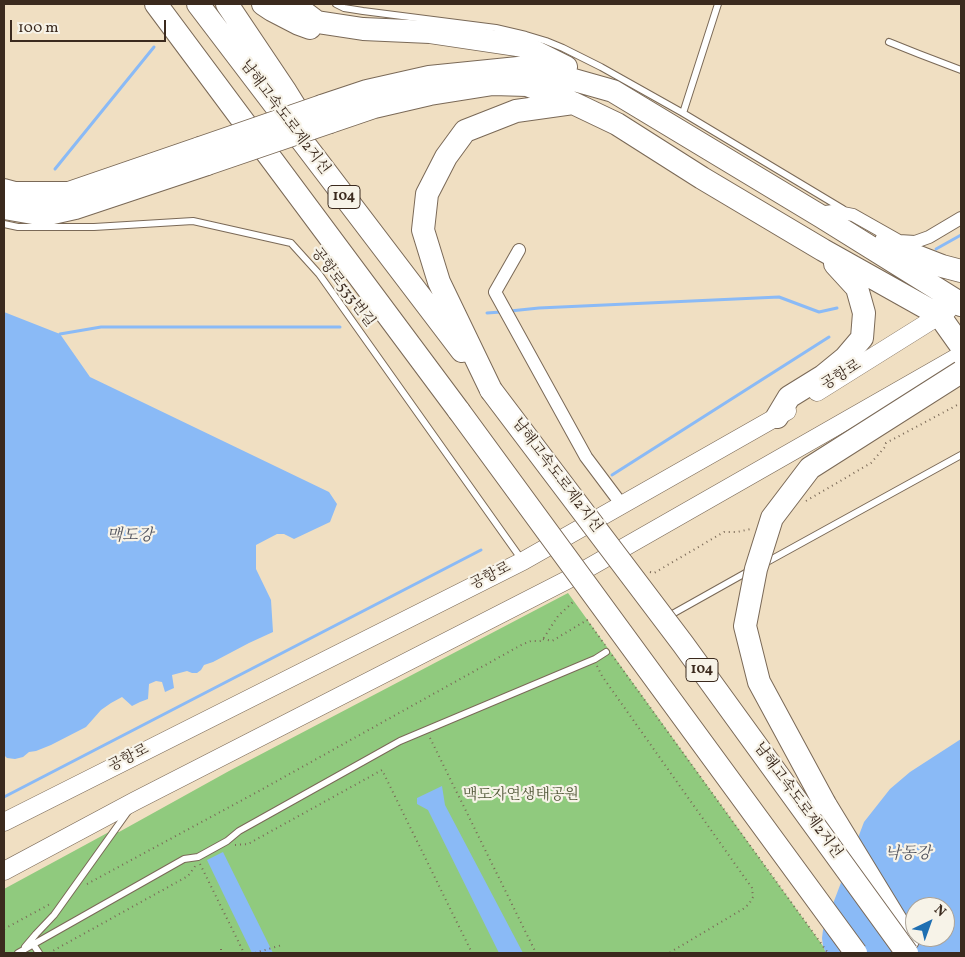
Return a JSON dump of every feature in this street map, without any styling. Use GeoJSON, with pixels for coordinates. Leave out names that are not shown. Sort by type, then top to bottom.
{"type":"FeatureCollection","features":[{"type":"Feature","properties":{"kind":"highway"},"geometry":{"type":"LineString","coordinates":[[138,4],[219,88]]}},
{"type":"Feature","properties":{"kind":"highway","name":"104"},"geometry":{"type":"LineString","coordinates":[[156,4],[856,953]]}},
{"type":"Feature","properties":{"kind":"highway","name":"남해고속도로제2지선"},"geometry":{"type":"LineString","coordinates":[[198,4],[683,644],[907,953]]}},
{"type":"Feature","properties":{"kind":"highway"},"geometry":{"type":"LineString","coordinates":[[227,4],[286,92],[384,249]]}},
{"type":"Feature","properties":{"kind":"highway"},"geometry":{"type":"LineString","coordinates":[[263,4],[299,24],[327,34],[351,39],[524,46]]}},
{"type":"Feature","properties":{"kind":"highway"},"geometry":{"type":"LineString","coordinates":[[293,4],[317,22],[363,29],[430,32],[524,46],[614,91],[819,215],[961,304]]}},
{"type":"Feature","properties":{"kind":"highway"},"geometry":{"type":"LineString","coordinates":[[4,208],[44,214],[75,208],[203,156],[326,114],[367,91],[429,77],[528,67],[614,91]]}},
{"type":"Feature","properties":{"kind":"highway"},"geometry":{"type":"LineString","coordinates":[[326,114],[374,107],[430,94],[493,84],[527,86],[573,102],[617,124],[702,178],[823,250],[939,315],[961,346]]}},
{"type":"Feature","properties":{"kind":"highway"},"geometry":{"type":"LineString","coordinates":[[491,390],[439,282],[423,230],[427,194],[446,157],[465,131],[516,111],[573,102]]}},
{"type":"Feature","properties":{"kind":"highway"},"geometry":{"type":"LineString","coordinates":[[4,190],[15,193],[69,193],[203,156]]}},
{"type":"Feature","properties":{"kind":"highway"},"geometry":{"type":"LineString","coordinates":[[819,215],[860,226],[906,252],[961,271]]}},
{"type":"Feature","properties":{"kind":"highway"},"geometry":{"type":"LineString","coordinates":[[777,417],[789,397],[823,376],[845,358],[862,338],[864,314],[857,288],[823,250]]}},
{"type":"Feature","properties":{"kind":"highway"},"geometry":{"type":"LineString","coordinates":[[917,953],[825,804],[759,682],[745,626],[756,569],[772,518],[810,468],[961,372]]}},
{"type":"Feature","properties":{"kind":"main road","name":"공항로"},"geometry":{"type":"LineString","coordinates":[[4,822],[523,561],[777,417],[939,315],[961,304]]}},
{"type":"Feature","properties":{"kind":"main road"},"geometry":{"type":"LineString","coordinates":[[4,871],[135,801],[568,580],[961,355]]}},
{"type":"Feature","properties":{"kind":"street"},"geometry":{"type":"LineString","coordinates":[[819,215],[833,211],[853,216],[899,241],[915,242],[929,237],[961,218]]}},
{"type":"Feature","properties":{"kind":"street"},"geometry":{"type":"LineString","coordinates":[[519,250],[495,292],[586,457],[622,505]]}},
{"type":"Feature","properties":{"kind":"lane"},"geometry":{"type":"LineString","coordinates":[[336,4],[344,8],[363,11],[482,26],[546,41],[575,54],[683,113],[853,216]]}},
{"type":"Feature","properties":{"kind":"lane"},"geometry":{"type":"LineString","coordinates":[[683,113],[718,4]]}},
{"type":"Feature","properties":{"kind":"lane"},"geometry":{"type":"LineString","coordinates":[[889,42],[961,70]]}},
{"type":"Feature","properties":{"kind":"lane","name":"공항로533번길"},"geometry":{"type":"LineString","coordinates":[[4,224],[18,227],[94,227],[193,221],[291,244],[319,274],[523,561]]}},
{"type":"Feature","properties":{"kind":"lane"},"geometry":{"type":"LineString","coordinates":[[668,617],[961,455]]}},
{"type":"Feature","properties":{"kind":"lane"},"geometry":{"type":"LineString","coordinates":[[20,952],[184,859],[198,857],[227,841],[239,831],[391,746],[594,659],[606,652]]}},
{"type":"Feature","properties":{"kind":"lane"},"geometry":{"type":"LineString","coordinates":[[20,952],[54,915],[135,801]]}},
{"type":"Feature","properties":{"kind":"lane"},"geometry":{"type":"LineString","coordinates":[[33,944],[39,953]]}},
{"type":"Feature","properties":{"kind":"path"},"geometry":{"type":"LineString","coordinates":[[4,929],[259,791],[523,644],[531,641],[540,641],[558,616],[573,602]]}},
{"type":"Feature","properties":{"kind":"path"},"geometry":{"type":"LineString","coordinates":[[594,659],[602,676],[752,888],[753,897],[749,904],[669,953]]}},
{"type":"Feature","properties":{"kind":"path"},"geometry":{"type":"LineString","coordinates":[[639,692],[828,953]]}},
{"type":"Feature","properties":{"kind":"path"},"geometry":{"type":"LineString","coordinates":[[426,730],[536,953]]}},
{"type":"Feature","properties":{"kind":"path"},"geometry":{"type":"LineString","coordinates":[[231,845],[248,844],[382,770],[472,953]]}},
{"type":"Feature","properties":{"kind":"path"},"geometry":{"type":"LineString","coordinates":[[49,953],[188,876],[199,862],[244,953]]}},
{"type":"Feature","properties":{"kind":"path"},"geometry":{"type":"LineString","coordinates":[[255,953],[282,945]]}},
{"type":"Feature","properties":{"kind":"green space","name":"맥도자연생태공원"},"geometry":{"type":"Polygon","coordinates":[[[568,593],[823,946],[826,953],[4,953],[4,889],[109,832],[119,832],[229,771],[568,593]]]}},
{"type":"Feature","properties":{"kind":"water","name":"맥도강"},"geometry":{"type":"Polygon","coordinates":[[[4,312],[60,334],[90,377],[329,492],[337,504],[330,522],[294,539],[284,534],[277,534],[256,545],[256,569],[271,600],[273,632],[204,665],[197,673],[187,671],[172,675],[174,688],[165,692],[162,682],[156,681],[149,684],[148,699],[132,706],[122,697],[101,710],[86,727],[51,745],[15,759],[7,758],[4,755],[4,312]]]}},
{"type":"Feature","properties":{"kind":"water","name":"낙동강"},"geometry":{"type":"Polygon","coordinates":[[[961,739],[961,953],[826,953],[823,946],[823,930],[864,822],[890,789],[910,772],[961,739]]]}},
{"type":"Feature","properties":{"kind":"water"},"geometry":{"type":"Polygon","coordinates":[[[442,786],[445,805],[523,953],[499,953],[428,810],[417,804],[417,798],[442,786]]]}},
{"type":"Feature","properties":{"kind":"water"},"geometry":{"type":"Polygon","coordinates":[[[223,852],[273,953],[252,953],[207,860],[223,852]]]}},
{"type":"Feature","properties":{"kind":"waterway"},"geometry":{"type":"LineString","coordinates":[[55,169],[154,47]]}},
{"type":"Feature","properties":{"kind":"waterway"},"geometry":{"type":"LineString","coordinates":[[936,249],[961,235]]}},
{"type":"Feature","properties":{"kind":"waterway"},"geometry":{"type":"LineString","coordinates":[[510,311],[779,297],[819,312],[837,308]]}},
{"type":"Feature","properties":{"kind":"waterway"},"geometry":{"type":"LineString","coordinates":[[487,313],[501,312]]}},
{"type":"Feature","properties":{"kind":"waterway"},"geometry":{"type":"LineString","coordinates":[[60,334],[101,327],[340,327]]}},
{"type":"Feature","properties":{"kind":"waterway"},"geometry":{"type":"LineString","coordinates":[[612,475],[829,337]]}},
{"type":"Feature","properties":{"kind":"waterway"},"geometry":{"type":"LineString","coordinates":[[4,797],[481,550]]}}]}
